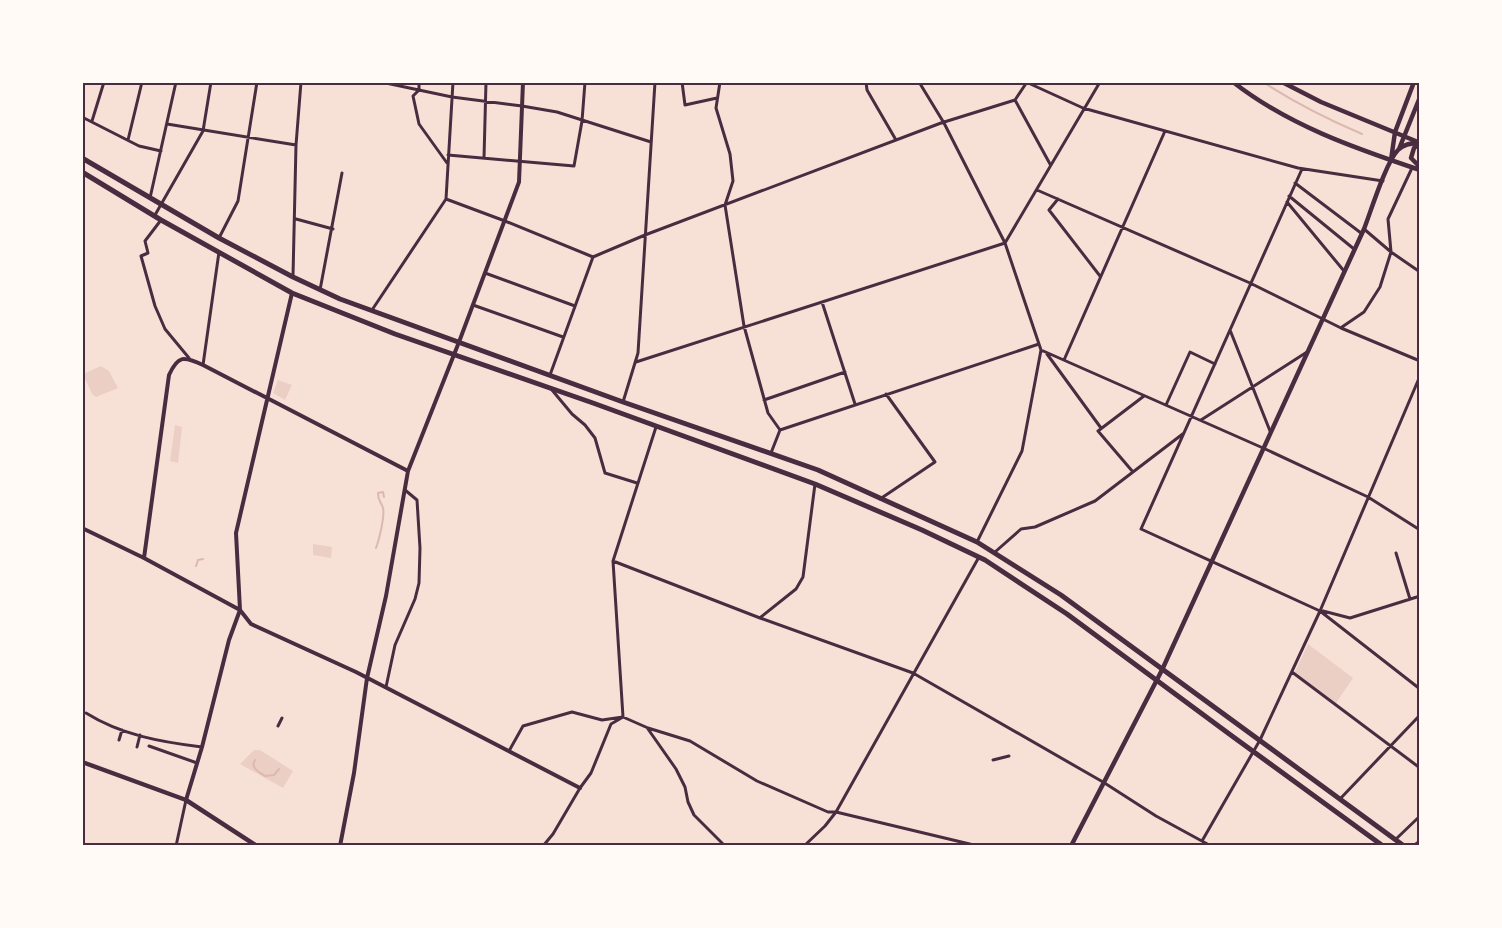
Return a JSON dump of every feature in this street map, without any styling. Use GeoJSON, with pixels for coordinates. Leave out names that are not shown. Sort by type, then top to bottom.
{"type":"FeatureCollection","features":[{"type":"Feature","properties":{"kind":"main road"},"geometry":{"type":"LineString","coordinates":[[1233,82],[1251,97],[1311,130],[1391,161],[1412,168],[1420,168]]}},
{"type":"Feature","properties":{"kind":"main road"},"geometry":{"type":"LineString","coordinates":[[1282,82],[1321,102],[1420,143]]}},
{"type":"Feature","properties":{"kind":"main road"},"geometry":{"type":"LineString","coordinates":[[1391,161],[1395,132],[1414,82]]}},
{"type":"Feature","properties":{"kind":"main road"},"geometry":{"type":"LineString","coordinates":[[1071,846],[1157,681],[1344,271],[1420,97]]}},
{"type":"Feature","properties":{"kind":"main road"},"geometry":{"type":"LineString","coordinates":[[1398,150],[1410,143],[1420,143]]}},
{"type":"Feature","properties":{"kind":"main road"},"geometry":{"type":"LineString","coordinates":[[1420,143],[1414,148],[1411,158],[1420,168]]}},
{"type":"Feature","properties":{"kind":"main road"},"geometry":{"type":"LineString","coordinates":[[82,158],[219,238],[320,290],[623,402],[818,470],[977,542],[1061,595],[1404,846]]}},
{"type":"Feature","properties":{"kind":"main road"},"geometry":{"type":"LineString","coordinates":[[82,172],[161,220],[292,293],[395,334],[454,353],[815,484],[979,557],[1067,614],[1383,846]]}},
{"type":"Feature","properties":{"kind":"main road"},"geometry":{"type":"LineString","coordinates":[[82,762],[186,800],[257,846]]}},
{"type":"Feature","properties":{"kind":"street"},"geometry":{"type":"LineString","coordinates":[[92,121],[104,82]]}},
{"type":"Feature","properties":{"kind":"street"},"geometry":{"type":"LineString","coordinates":[[128,140],[142,82]]}},
{"type":"Feature","properties":{"kind":"street"},"geometry":{"type":"LineString","coordinates":[[150,198],[176,82]]}},
{"type":"Feature","properties":{"kind":"street"},"geometry":{"type":"LineString","coordinates":[[155,215],[203,131],[211,82]]}},
{"type":"Feature","properties":{"kind":"street"},"geometry":{"type":"LineString","coordinates":[[219,238],[238,201],[257,82]]}},
{"type":"Feature","properties":{"kind":"street"},"geometry":{"type":"LineString","coordinates":[[293,277],[296,219],[296,145],[302,82]]}},
{"type":"Feature","properties":{"kind":"street"},"geometry":{"type":"LineString","coordinates":[[419,82],[419,90],[413,96],[419,124],[448,164]]}},
{"type":"Feature","properties":{"kind":"street"},"geometry":{"type":"LineString","coordinates":[[372,310],[446,199],[453,82]]}},
{"type":"Feature","properties":{"kind":"street"},"geometry":{"type":"LineString","coordinates":[[484,158],[486,82]]}},
{"type":"Feature","properties":{"kind":"street"},"geometry":{"type":"LineString","coordinates":[[340,846],[354,773],[367,678],[386,596],[408,471],[519,182],[523,82]]}},
{"type":"Feature","properties":{"kind":"street"},"geometry":{"type":"LineString","coordinates":[[448,155],[574,166],[582,120],[585,82]]}},
{"type":"Feature","properties":{"kind":"street"},"geometry":{"type":"LineString","coordinates":[[623,402],[638,353],[655,82]]}},
{"type":"Feature","properties":{"kind":"street"},"geometry":{"type":"LineString","coordinates":[[682,82],[685,104],[717,98]]}},
{"type":"Feature","properties":{"kind":"street"},"geometry":{"type":"LineString","coordinates":[[866,82],[867,90],[896,140]]}},
{"type":"Feature","properties":{"kind":"street"},"geometry":{"type":"LineString","coordinates":[[919,82],[944,123],[1006,243],[1041,350],[1022,451],[977,542]]}},
{"type":"Feature","properties":{"kind":"street"},"geometry":{"type":"LineString","coordinates":[[636,362],[1006,243],[1100,82]]}},
{"type":"Feature","properties":{"kind":"street"},"geometry":{"type":"LineString","coordinates":[[382,83],[452,97],[557,112],[651,142]]}},
{"type":"Feature","properties":{"kind":"street"},"geometry":{"type":"LineString","coordinates":[[720,83],[716,108],[730,154],[732,181],[724,205],[744,326],[768,413],[780,430]]}},
{"type":"Feature","properties":{"kind":"street"},"geometry":{"type":"LineString","coordinates":[[549,375],[593,258],[645,235],[896,140],[1015,100],[1026,83],[1084,108],[1302,169],[1383,181]]}},
{"type":"Feature","properties":{"kind":"street"},"geometry":{"type":"LineString","coordinates":[[1015,100],[1051,165]]}},
{"type":"Feature","properties":{"kind":"street"},"geometry":{"type":"LineString","coordinates":[[82,116],[139,146],[161,151]]}},
{"type":"Feature","properties":{"kind":"street"},"geometry":{"type":"LineString","coordinates":[[167,124],[296,145]]}},
{"type":"Feature","properties":{"kind":"street"},"geometry":{"type":"LineString","coordinates":[[1064,360],[1121,227],[1165,131]]}},
{"type":"Feature","properties":{"kind":"street"},"geometry":{"type":"LineString","coordinates":[[1342,328],[1364,312],[1380,287],[1391,252],[1388,219],[1412,168]]}},
{"type":"Feature","properties":{"kind":"street"},"geometry":{"type":"LineString","coordinates":[[1302,169],[1141,529],[1320,611],[1350,618],[1420,596]]}},
{"type":"Feature","properties":{"kind":"street"},"geometry":{"type":"LineString","coordinates":[[320,290],[333,229],[342,173]]}},
{"type":"Feature","properties":{"kind":"street"},"geometry":{"type":"LineString","coordinates":[[1295,183],[1420,272]]}},
{"type":"Feature","properties":{"kind":"street"},"geometry":{"type":"LineString","coordinates":[[1036,190],[1250,283],[1342,328],[1420,361]]}},
{"type":"Feature","properties":{"kind":"street"},"geometry":{"type":"LineString","coordinates":[[1290,196],[1354,248]]}},
{"type":"Feature","properties":{"kind":"street"},"geometry":{"type":"LineString","coordinates":[[446,199],[505,221],[593,258]]}},
{"type":"Feature","properties":{"kind":"street"},"geometry":{"type":"LineString","coordinates":[[1058,199],[1049,210],[1100,276]]}},
{"type":"Feature","properties":{"kind":"street"},"geometry":{"type":"LineString","coordinates":[[1287,202],[1344,271]]}},
{"type":"Feature","properties":{"kind":"street"},"geometry":{"type":"LineString","coordinates":[[296,219],[333,229]]}},
{"type":"Feature","properties":{"kind":"street"},"geometry":{"type":"LineString","coordinates":[[161,220],[145,241],[148,253],[141,256],[155,306],[165,330],[189,358],[408,471]]}},
{"type":"Feature","properties":{"kind":"street"},"geometry":{"type":"LineString","coordinates":[[203,365],[219,252]]}},
{"type":"Feature","properties":{"kind":"street"},"geometry":{"type":"LineString","coordinates":[[485,273],[575,306]]}},
{"type":"Feature","properties":{"kind":"street"},"geometry":{"type":"LineString","coordinates":[[176,846],[186,800],[202,748],[229,640],[240,610],[236,533],[292,293]]}},
{"type":"Feature","properties":{"kind":"street"},"geometry":{"type":"LineString","coordinates":[[822,302],[855,404]]}},
{"type":"Feature","properties":{"kind":"street"},"geometry":{"type":"LineString","coordinates":[[473,305],[563,337]]}},
{"type":"Feature","properties":{"kind":"street"},"geometry":{"type":"LineString","coordinates":[[1230,329],[1270,431]]}},
{"type":"Feature","properties":{"kind":"street"},"geometry":{"type":"LineString","coordinates":[[771,453],[780,430],[1039,344]]}},
{"type":"Feature","properties":{"kind":"street"},"geometry":{"type":"LineString","coordinates":[[1041,350],[1263,448],[1368,497],[1420,530]]}},
{"type":"Feature","properties":{"kind":"street"},"geometry":{"type":"LineString","coordinates":[[1046,352],[1099,429],[1133,472]]}},
{"type":"Feature","properties":{"kind":"street"},"geometry":{"type":"LineString","coordinates":[[1166,405],[1190,352],[1215,364]]}},
{"type":"Feature","properties":{"kind":"street"},"geometry":{"type":"LineString","coordinates":[[1201,421],[1307,352]]}},
{"type":"Feature","properties":{"kind":"street"},"geometry":{"type":"LineString","coordinates":[[144,558],[170,375],[174,364],[182,358],[189,358]]}},
{"type":"Feature","properties":{"kind":"street"},"geometry":{"type":"LineString","coordinates":[[764,400],[845,372]]}},
{"type":"Feature","properties":{"kind":"street"},"geometry":{"type":"LineString","coordinates":[[1202,841],[1255,752],[1320,611],[1420,376]]}},
{"type":"Feature","properties":{"kind":"street"},"geometry":{"type":"LineString","coordinates":[[550,388],[595,438],[605,473],[637,483]]}},
{"type":"Feature","properties":{"kind":"street"},"geometry":{"type":"LineString","coordinates":[[880,499],[935,462],[886,394]]}},
{"type":"Feature","properties":{"kind":"street"},"geometry":{"type":"LineString","coordinates":[[1099,429],[1145,396]]}},
{"type":"Feature","properties":{"kind":"street"},"geometry":{"type":"LineString","coordinates":[[623,717],[613,560],[656,426]]}},
{"type":"Feature","properties":{"kind":"street"},"geometry":{"type":"LineString","coordinates":[[995,552],[1021,529],[1035,527],[1095,501],[1185,433]]}},
{"type":"Feature","properties":{"kind":"street"},"geometry":{"type":"LineString","coordinates":[[760,618],[796,589],[803,577],[815,484]]}},
{"type":"Feature","properties":{"kind":"street"},"geometry":{"type":"LineString","coordinates":[[386,687],[395,645],[415,599],[419,583],[420,548],[417,500],[405,490]]}},
{"type":"Feature","properties":{"kind":"street"},"geometry":{"type":"LineString","coordinates":[[82,528],[144,558],[240,610],[251,624],[386,687],[580,788]]}},
{"type":"Feature","properties":{"kind":"street"},"geometry":{"type":"LineString","coordinates":[[1396,553],[1410,599]]}},
{"type":"Feature","properties":{"kind":"street"},"geometry":{"type":"LineString","coordinates":[[804,846],[825,826],[836,812],[979,557]]}},
{"type":"Feature","properties":{"kind":"street"},"geometry":{"type":"LineString","coordinates":[[613,560],[760,618],[913,673],[1104,782],[1156,816],[1211,846]]}},
{"type":"Feature","properties":{"kind":"street"},"geometry":{"type":"LineString","coordinates":[[1320,611],[1420,688]]}},
{"type":"Feature","properties":{"kind":"street"},"geometry":{"type":"LineString","coordinates":[[1292,672],[1420,768]]}},
{"type":"Feature","properties":{"kind":"street"},"geometry":{"type":"LineString","coordinates":[[509,751],[522,726],[572,712],[602,720],[623,717],[648,728],[690,741],[757,781],[828,812],[836,812],[978,846]]}},
{"type":"Feature","properties":{"kind":"street"},"geometry":{"type":"LineString","coordinates":[[86,713],[102,723],[122,730],[163,742],[202,748]]}},
{"type":"Feature","properties":{"kind":"street"},"geometry":{"type":"LineString","coordinates":[[1340,799],[1420,715]]}},
{"type":"Feature","properties":{"kind":"street"},"geometry":{"type":"LineString","coordinates":[[543,846],[553,834],[591,773],[611,724],[623,717]]}},
{"type":"Feature","properties":{"kind":"street"},"geometry":{"type":"LineString","coordinates":[[278,726],[282,718]]}},
{"type":"Feature","properties":{"kind":"street"},"geometry":{"type":"LineString","coordinates":[[648,728],[676,769],[685,786],[688,802],[694,815],[725,846]]}},
{"type":"Feature","properties":{"kind":"street"},"geometry":{"type":"LineString","coordinates":[[119,740],[122,730]]}},
{"type":"Feature","properties":{"kind":"street"},"geometry":{"type":"LineString","coordinates":[[137,747],[140,735]]}},
{"type":"Feature","properties":{"kind":"street"},"geometry":{"type":"LineString","coordinates":[[149,746],[197,763]]}},
{"type":"Feature","properties":{"kind":"street"},"geometry":{"type":"LineString","coordinates":[[993,760],[1009,756]]}},
{"type":"Feature","properties":{"kind":"street"},"geometry":{"type":"LineString","coordinates":[[1395,840],[1420,816]]}},
{"type":"Feature","properties":{"kind":"street"},"geometry":{"type":"LineString","coordinates":[[1413,846],[1420,841]]}},
{"type":"Feature","properties":{"kind":"shaded area"},"geometry":{"type":"Polygon","coordinates":[[[101,366],[109,371],[118,388],[96,397],[92,394],[83,374],[101,366]]]}},
{"type":"Feature","properties":{"kind":"shaded area"},"geometry":{"type":"Polygon","coordinates":[[[278,380],[292,385],[285,400],[273,393],[278,380]]]}},
{"type":"Feature","properties":{"kind":"shaded area"},"geometry":{"type":"Polygon","coordinates":[[[175,425],[182,427],[178,463],[170,461],[175,425]]]}},
{"type":"Feature","properties":{"kind":"shaded area"},"geometry":{"type":"Polygon","coordinates":[[[313,544],[332,547],[331,558],[313,555],[313,544]]]}},
{"type":"Feature","properties":{"kind":"shaded area"},"geometry":{"type":"Polygon","coordinates":[[[1308,644],[1353,678],[1336,703],[1295,672],[1308,644]]]}},
{"type":"Feature","properties":{"kind":"shaded area"},"geometry":{"type":"Polygon","coordinates":[[[254,750],[260,750],[293,771],[283,788],[240,764],[254,750]]]}},
{"type":"Feature","properties":{"kind":"waterway"},"geometry":{"type":"LineString","coordinates":[[1263,82],[1311,110],[1362,134]]}},
{"type":"Feature","properties":{"kind":"waterway"},"geometry":{"type":"LineString","coordinates":[[376,548],[383,512],[378,493],[383,492],[384,497]]}},
{"type":"Feature","properties":{"kind":"waterway"},"geometry":{"type":"LineString","coordinates":[[196,566],[198,560],[203,559]]}},
{"type":"Feature","properties":{"kind":"waterway"},"geometry":{"type":"LineString","coordinates":[[255,760],[254,768],[265,776],[274,775],[279,769]]}}]}
